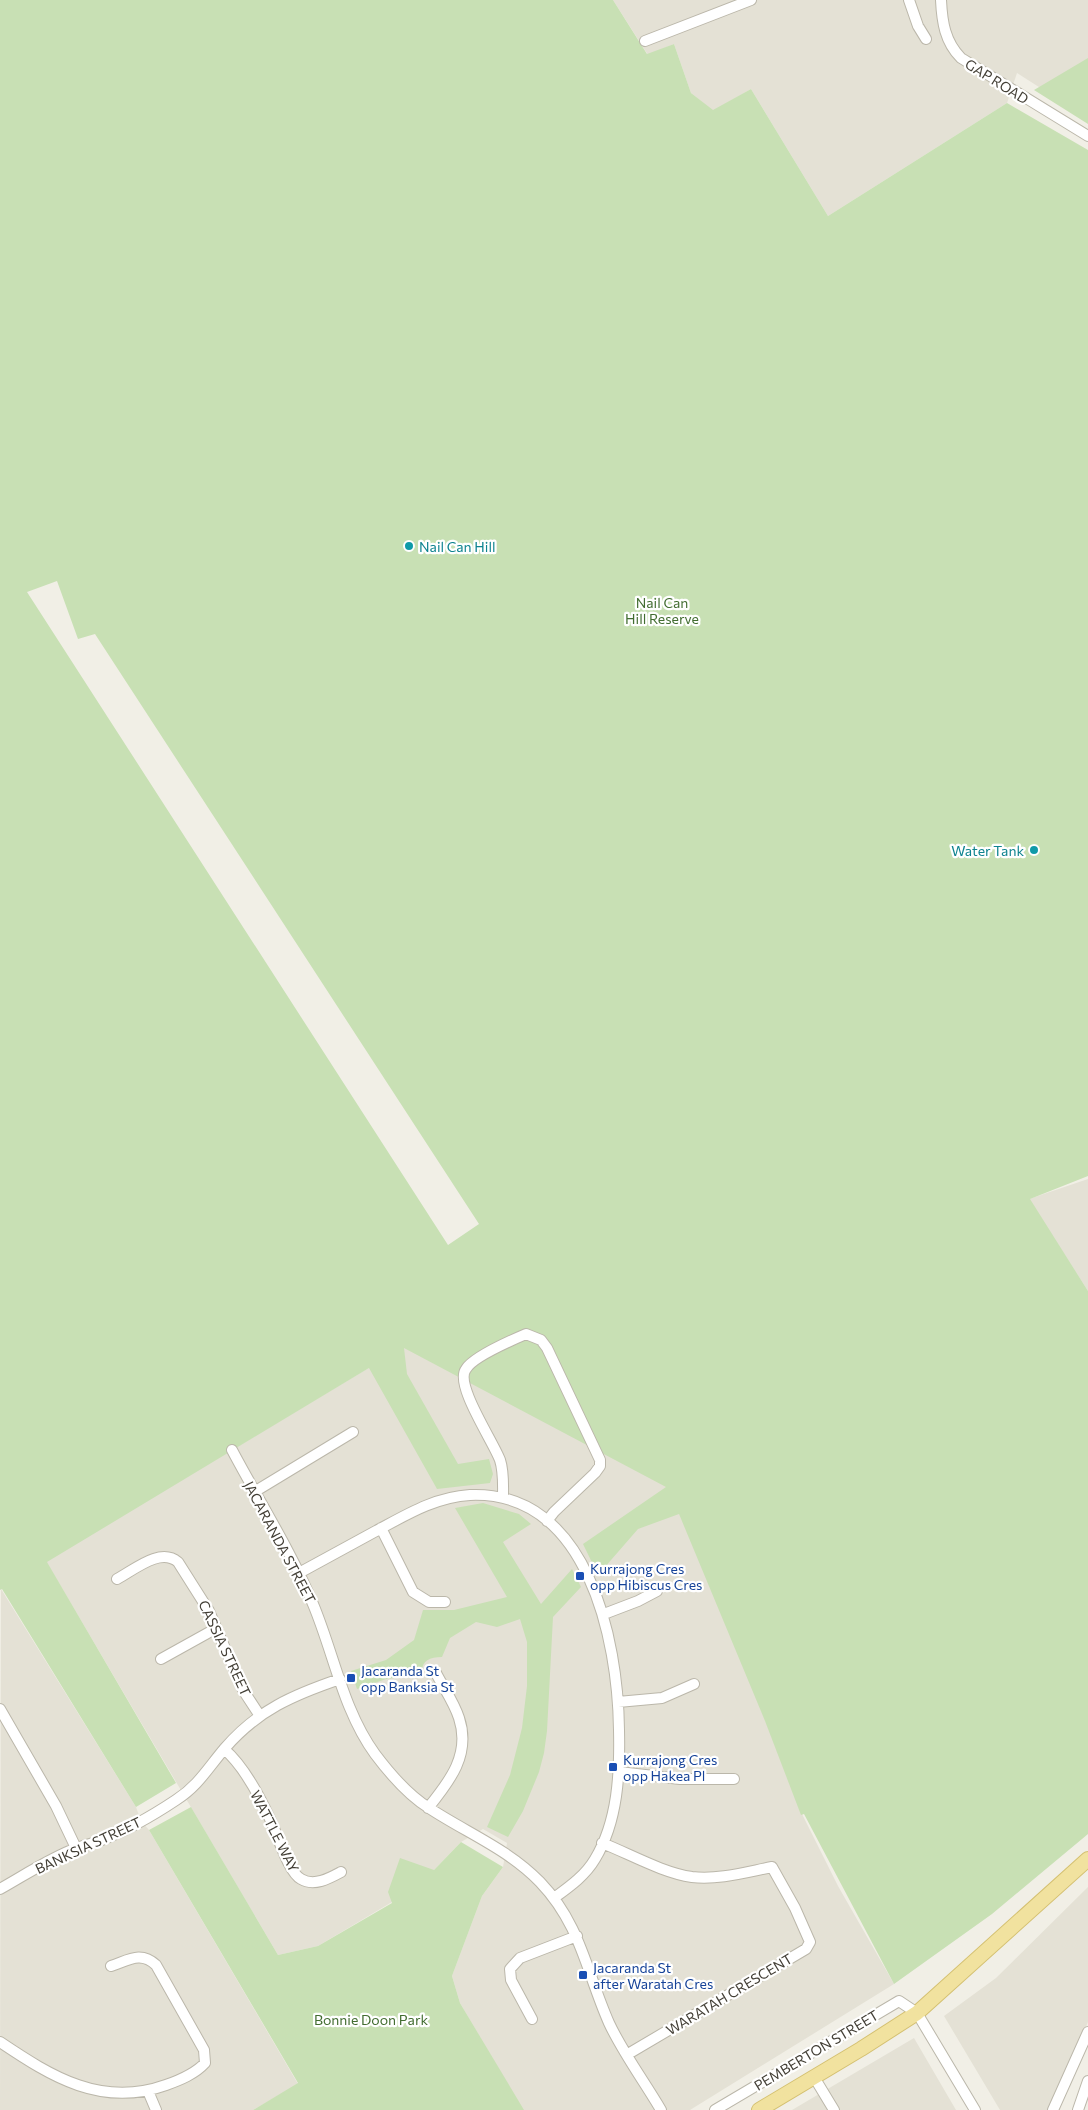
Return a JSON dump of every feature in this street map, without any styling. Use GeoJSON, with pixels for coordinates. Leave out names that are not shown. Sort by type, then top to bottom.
{"type":"FeatureCollection","features":[{"type":"Feature","properties":{"kind":"main road","name":"PEMBERTON STREET"},"geometry":{"type":"LineString","coordinates":[[759,2110],[917,2013],[1088,1859]]}},
{"type":"Feature","properties":{"kind":"street"},"geometry":{"type":"LineString","coordinates":[[645,41],[751,0]]}},
{"type":"Feature","properties":{"kind":"street"},"geometry":{"type":"LineString","coordinates":[[909,0],[918,26],[926,39]]}},
{"type":"Feature","properties":{"kind":"street","name":"GAP ROAD"},"geometry":{"type":"LineString","coordinates":[[941,0],[947,37],[954,51],[961,58],[1088,136]]}},
{"type":"Feature","properties":{"kind":"street"},"geometry":{"type":"LineString","coordinates":[[503,1498],[500,1462],[466,1393],[462,1380],[463,1374],[472,1363],[526,1334],[541,1340],[546,1348],[600,1460],[600,1466],[595,1473],[547,1521]]}},
{"type":"Feature","properties":{"kind":"street"},"geometry":{"type":"LineString","coordinates":[[254,1492],[353,1432]]}},
{"type":"Feature","properties":{"kind":"street","name":"JACARANDA STREET"},"geometry":{"type":"LineString","coordinates":[[232,1450],[299,1573],[324,1632],[355,1720],[366,1741],[403,1786],[428,1808],[515,1859],[554,1898],[569,1919],[577,1936],[609,2023],[661,2110]]}},
{"type":"Feature","properties":{"kind":"street"},"geometry":{"type":"LineString","coordinates":[[299,1573],[413,1511],[443,1499],[472,1495],[503,1498],[525,1506],[547,1521],[571,1547],[591,1581],[604,1614],[613,1650],[618,1702],[619,1772],[614,1805],[602,1843],[594,1859],[583,1874],[554,1898]]}},
{"type":"Feature","properties":{"kind":"street"},"geometry":{"type":"LineString","coordinates":[[381,1528],[413,1592],[429,1602],[445,1602]]}},
{"type":"Feature","properties":{"kind":"street","name":"CASSIA STREET"},"geometry":{"type":"LineString","coordinates":[[118,1579],[157,1557],[173,1558],[178,1562],[200,1596],[243,1690],[260,1716]]}},
{"type":"Feature","properties":{"kind":"street"},"geometry":{"type":"LineString","coordinates":[[604,1614],[638,1601],[657,1591]]}},
{"type":"Feature","properties":{"kind":"street"},"geometry":{"type":"LineString","coordinates":[[161,1659],[215,1629]]}},
{"type":"Feature","properties":{"kind":"street"},"geometry":{"type":"LineString","coordinates":[[428,1808],[455,1770],[462,1753],[463,1735],[459,1717],[436,1673]]}},
{"type":"Feature","properties":{"kind":"street","name":"BANKSIA STREET"},"geometry":{"type":"LineString","coordinates":[[0,1889],[76,1848],[120,1832],[176,1800],[194,1787],[224,1749],[260,1716],[301,1692],[340,1679]]}},
{"type":"Feature","properties":{"kind":"street"},"geometry":{"type":"LineString","coordinates":[[618,1702],[662,1698],[694,1684]]}},
{"type":"Feature","properties":{"kind":"street"},"geometry":{"type":"LineString","coordinates":[[0,1709],[56,1806],[76,1848]]}},
{"type":"Feature","properties":{"kind":"street","name":"WATTLE WAY"},"geometry":{"type":"LineString","coordinates":[[224,1749],[235,1760],[255,1791],[269,1817],[292,1871],[302,1880],[313,1882],[327,1880],[341,1872]]}},
{"type":"Feature","properties":{"kind":"street"},"geometry":{"type":"LineString","coordinates":[[619,1772],[680,1779],[734,1779]]}},
{"type":"Feature","properties":{"kind":"street","name":"WARATAH CRESCENT"},"geometry":{"type":"LineString","coordinates":[[602,1843],[667,1871],[692,1877],[726,1876],[772,1867],[795,1908],[810,1942],[806,1949],[628,2054]]}},
{"type":"Feature","properties":{"kind":"street"},"geometry":{"type":"LineString","coordinates":[[532,2019],[510,1980],[510,1969],[520,1958],[577,1936]]}},
{"type":"Feature","properties":{"kind":"street"},"geometry":{"type":"LineString","coordinates":[[0,2042],[25,2059],[70,2083],[92,2090],[115,2094],[148,2091],[190,2074],[205,2063],[206,2057],[197,2035],[156,1965],[146,1957],[140,1957],[111,1966]]}},
{"type":"Feature","properties":{"kind":"street","name":"PEMBERTON STREET"},"geometry":{"type":"LineString","coordinates":[[715,2110],[899,2001],[917,2013]]}},
{"type":"Feature","properties":{"kind":"street"},"geometry":{"type":"LineString","coordinates":[[917,2013],[975,2110]]}},
{"type":"Feature","properties":{"kind":"street"},"geometry":{"type":"LineString","coordinates":[[1053,2110],[1088,2032]]}},
{"type":"Feature","properties":{"kind":"street"},"geometry":{"type":"LineString","coordinates":[[814,2077],[834,2110]]}},
{"type":"Feature","properties":{"kind":"street"},"geometry":{"type":"LineString","coordinates":[[1078,2110],[1088,2081]]}},
{"type":"Feature","properties":{"kind":"street"},"geometry":{"type":"LineString","coordinates":[[148,2091],[156,2110]]}},
{"type":"Feature","properties":{"kind":"shaded area"},"geometry":{"type":"Polygon","coordinates":[[[613,0],[1088,0],[1088,76],[1064,103],[1017,73],[1007,103],[828,216],[751,89],[713,111],[691,93],[674,44],[648,55],[613,0]]]}},
{"type":"Feature","properties":{"kind":"shaded area"},"geometry":{"type":"Polygon","coordinates":[[[1088,1179],[1088,1291],[1029,1199],[1088,1179]]]}},
{"type":"Feature","properties":{"kind":"shaded area"},"geometry":{"type":"Polygon","coordinates":[[[556,1256],[706,1570],[803,1816],[838,1886],[894,1984],[690,2110],[523,2110],[460,2003],[452,1976],[482,1896],[503,1867],[507,1843],[483,1829],[461,1842],[434,1870],[392,1902],[318,1946],[278,1955],[46,1561],[556,1256]]]}},
{"type":"Feature","properties":{"kind":"shaded area"},"geometry":{"type":"Polygon","coordinates":[[[1,1589],[136,1807],[141,1821],[149,1830],[298,2084],[253,2110],[0,2110],[1,1589]]]}},
{"type":"Feature","properties":{"kind":"shaded area"},"geometry":{"type":"Polygon","coordinates":[[[1088,1887],[1088,2022],[1049,2110],[1000,2110],[944,2016],[996,1978],[1088,1887]]]}},
{"type":"Feature","properties":{"kind":"shaded area"},"geometry":{"type":"Polygon","coordinates":[[[914,2038],[956,2110],[792,2110],[914,2038]]]}},
{"type":"Feature","properties":{"kind":"green space","name":"Nail Can Hill Reserve"},"geometry":{"type":"Polygon","coordinates":[[[0,0],[613,0],[647,54],[674,44],[691,93],[713,110],[751,89],[828,216],[1007,103],[1088,150],[1088,1176],[1030,1199],[1088,1291],[1088,1834],[992,1914],[894,1984],[804,1814],[801,1815],[765,1721],[679,1514],[638,1529],[598,1575],[583,1544],[666,1487],[404,1348],[407,1374],[458,1464],[489,1459],[493,1474],[490,1483],[437,1489],[369,1368],[47,1562],[176,1783],[136,1807],[2,1589],[0,1590],[0,0]],[[57,581],[27,592],[448,1245],[479,1224],[95,634],[78,639],[57,581]]]}},
{"type":"Feature","properties":{"kind":"green space"},"geometry":{"type":"Polygon","coordinates":[[[1088,58],[1088,124],[1034,90],[1088,58]]]}},
{"type":"Feature","properties":{"kind":"green space"},"geometry":{"type":"Polygon","coordinates":[[[483,1503],[519,1514],[531,1524],[503,1542],[541,1604],[572,1569],[581,1587],[553,1617],[547,1731],[544,1753],[539,1772],[523,1811],[508,1837],[487,1827],[510,1775],[522,1728],[527,1686],[527,1642],[520,1619],[497,1627],[476,1622],[450,1638],[442,1657],[433,1658],[424,1663],[422,1674],[386,1679],[357,1689],[351,1671],[386,1660],[414,1640],[423,1610],[454,1610],[507,1597],[455,1508],[483,1503]]]}},
{"type":"Feature","properties":{"kind":"green space","name":"Bonnie Doon Park"},"geometry":{"type":"Polygon","coordinates":[[[191,1807],[278,1955],[318,1946],[392,1903],[388,1892],[400,1858],[434,1870],[461,1842],[503,1867],[482,1896],[452,1976],[460,2003],[524,2110],[253,2110],[298,2083],[149,1830],[191,1807]]]}},
{"type":"Feature","properties":{"kind":"place","name":"Nail Can Hill"},"geometry":{"type":"Point","coordinates":[409,546]}},
{"type":"Feature","properties":{"kind":"place","name":"Water Tank"},"geometry":{"type":"Point","coordinates":[1034,850]}},
{"type":"Feature","properties":{"kind":"place","name":"Kurrajong Cres opp Hibiscus Cres"},"geometry":{"type":"Point","coordinates":[580,1576]}},
{"type":"Feature","properties":{"kind":"place","name":"Jacaranda St opp Banksia St"},"geometry":{"type":"Point","coordinates":[351,1678]}},
{"type":"Feature","properties":{"kind":"place","name":"Kurrajong Cres opp Hakea Pl"},"geometry":{"type":"Point","coordinates":[613,1767]}},
{"type":"Feature","properties":{"kind":"place","name":"Jacaranda St after Waratah Cres"},"geometry":{"type":"Point","coordinates":[583,1975]}}]}
